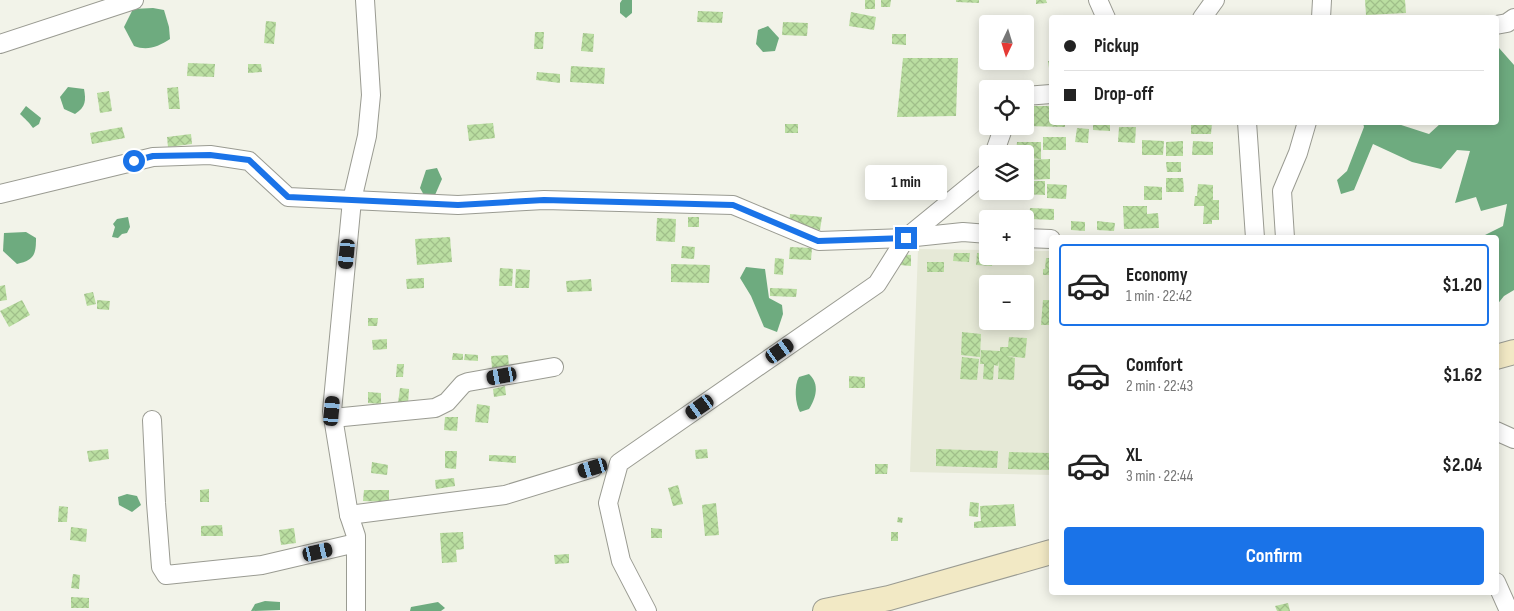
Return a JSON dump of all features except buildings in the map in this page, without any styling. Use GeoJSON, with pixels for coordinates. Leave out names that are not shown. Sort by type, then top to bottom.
{"type":"FeatureCollection","features":[{"type":"Feature","properties":{"kind":"street"},"geometry":{"type":"LineString","coordinates":[[0,44],[134,0]]}},
{"type":"Feature","properties":{"kind":"street"},"geometry":{"type":"LineString","coordinates":[[356,611],[356,536],[349,515],[332,411],[352,200],[367,136],[371,95],[365,0]]}},
{"type":"Feature","properties":{"kind":"street"},"geometry":{"type":"LineString","coordinates":[[1098,0],[1105,15]]}},
{"type":"Feature","properties":{"kind":"street"},"geometry":{"type":"LineString","coordinates":[[1204,15],[1215,0]]}},
{"type":"Feature","properties":{"kind":"street"},"geometry":{"type":"LineString","coordinates":[[1321,15],[1322,0]]}},
{"type":"Feature","properties":{"kind":"street"},"geometry":{"type":"LineString","coordinates":[[1499,24],[1507,23],[1514,18]]}},
{"type":"Feature","properties":{"kind":"street"},"geometry":{"type":"LineString","coordinates":[[1034,95],[1049,94]]}},
{"type":"Feature","properties":{"kind":"street"},"geometry":{"type":"LineString","coordinates":[[1247,125],[1255,235]]}},
{"type":"Feature","properties":{"kind":"street"},"geometry":{"type":"LineString","coordinates":[[1285,235],[1282,191],[1298,153],[1306,125]]}},
{"type":"Feature","properties":{"kind":"street"},"geometry":{"type":"LineString","coordinates":[[0,194],[153,156],[210,155],[249,160],[288,197],[458,205],[544,200],[733,205],[818,241],[906,238],[963,232],[979,233]]}},
{"type":"Feature","properties":{"kind":"street"},"geometry":{"type":"LineString","coordinates":[[647,611],[621,561],[608,503],[620,463],[876,284],[906,238],[979,178]]}},
{"type":"Feature","properties":{"kind":"street"},"geometry":{"type":"LineString","coordinates":[[1034,238],[1049,239]]}},
{"type":"Feature","properties":{"kind":"street"},"geometry":{"type":"LineString","coordinates":[[1499,356],[1514,352]]}},
{"type":"Feature","properties":{"kind":"street"},"geometry":{"type":"LineString","coordinates":[[333,418],[435,408],[447,402],[463,384],[468,382],[554,367]]}},
{"type":"Feature","properties":{"kind":"street"},"geometry":{"type":"LineString","coordinates":[[152,420],[160,558],[161,567],[166,575],[262,565],[356,543]]}},
{"type":"Feature","properties":{"kind":"street"},"geometry":{"type":"LineString","coordinates":[[1499,432],[1514,439]]}},
{"type":"Feature","properties":{"kind":"street"},"geometry":{"type":"LineString","coordinates":[[349,515],[506,496],[593,468]]}},
{"type":"Feature","properties":{"kind":"street"},"geometry":{"type":"LineString","coordinates":[[825,611],[889,598],[1049,553]]}},
{"type":"Feature","properties":{"kind":"street"},"geometry":{"type":"LineString","coordinates":[[1499,589],[1509,611]]}},
{"type":"Feature","properties":{"kind":"shaded area"},"geometry":{"type":"Polygon","coordinates":[[[622,0],[632,0],[632,13],[626,18],[620,13],[620,3],[622,0]]]}},
{"type":"Feature","properties":{"kind":"shaded area"},"geometry":{"type":"Polygon","coordinates":[[[153,8],[164,10],[170,39],[152,47],[134,46],[124,27],[133,9],[153,8]]]}},
{"type":"Feature","properties":{"kind":"shaded area"},"geometry":{"type":"Polygon","coordinates":[[[768,26],[779,38],[775,51],[763,52],[756,44],[758,30],[768,26]]]}},
{"type":"Feature","properties":{"kind":"shaded area"},"geometry":{"type":"Polygon","coordinates":[[[1499,48],[1514,65],[1514,290],[1504,296],[1499,302],[1499,235],[1485,235],[1503,226],[1507,204],[1481,211],[1476,197],[1455,203],[1470,151],[1457,150],[1441,169],[1412,162],[1373,144],[1354,190],[1341,194],[1337,180],[1347,171],[1364,125],[1401,125],[1429,134],[1439,125],[1499,125],[1499,48]]]}},
{"type":"Feature","properties":{"kind":"shaded area"},"geometry":{"type":"Polygon","coordinates":[[[68,87],[84,89],[84,103],[75,114],[64,109],[60,97],[68,87]]]}},
{"type":"Feature","properties":{"kind":"shaded area"},"geometry":{"type":"Polygon","coordinates":[[[26,106],[41,118],[39,124],[33,128],[20,114],[26,106]]]}},
{"type":"Feature","properties":{"kind":"shaded area"},"geometry":{"type":"Polygon","coordinates":[[[437,168],[442,179],[435,195],[425,197],[420,188],[426,170],[437,168]]]}},
{"type":"Feature","properties":{"kind":"shaded area"},"geometry":{"type":"Polygon","coordinates":[[[128,217],[130,227],[127,233],[122,234],[118,238],[112,237],[115,227],[113,224],[117,219],[128,217]]]}},
{"type":"Feature","properties":{"kind":"shaded area"},"geometry":{"type":"Polygon","coordinates":[[[26,232],[36,238],[34,253],[27,261],[17,264],[3,251],[4,233],[26,232]]]}},
{"type":"Feature","properties":{"kind":"shaded area"},"geometry":{"type":"Polygon","coordinates":[[[918,249],[979,250],[979,265],[1034,265],[1034,251],[1049,251],[1049,475],[910,472],[918,249]]]}},
{"type":"Feature","properties":{"kind":"shaded area"},"geometry":{"type":"Polygon","coordinates":[[[746,267],[765,269],[769,298],[782,305],[783,314],[777,332],[764,327],[751,296],[740,278],[746,267]]]}},
{"type":"Feature","properties":{"kind":"shaded area"},"geometry":{"type":"Polygon","coordinates":[[[809,374],[815,382],[815,396],[809,409],[800,412],[796,400],[797,380],[799,377],[809,374]]]}},
{"type":"Feature","properties":{"kind":"shaded area"},"geometry":{"type":"Polygon","coordinates":[[[127,494],[137,496],[141,505],[132,512],[119,505],[118,497],[127,494]]]}},
{"type":"Feature","properties":{"kind":"shaded area"},"geometry":{"type":"Polygon","coordinates":[[[265,601],[280,602],[280,610],[251,611],[255,604],[265,601]]]}},
{"type":"Feature","properties":{"kind":"shaded area"},"geometry":{"type":"Polygon","coordinates":[[[438,602],[445,608],[441,611],[410,611],[411,607],[438,602]]]}},
{"type":"Feature","properties":{"kind":"route"},"geometry":{"type":"LineString","coordinates":[[134,161],[153,156],[210,155],[249,160],[288,197],[458,205],[544,200],[733,205],[818,241],[906,238]]}}]}
